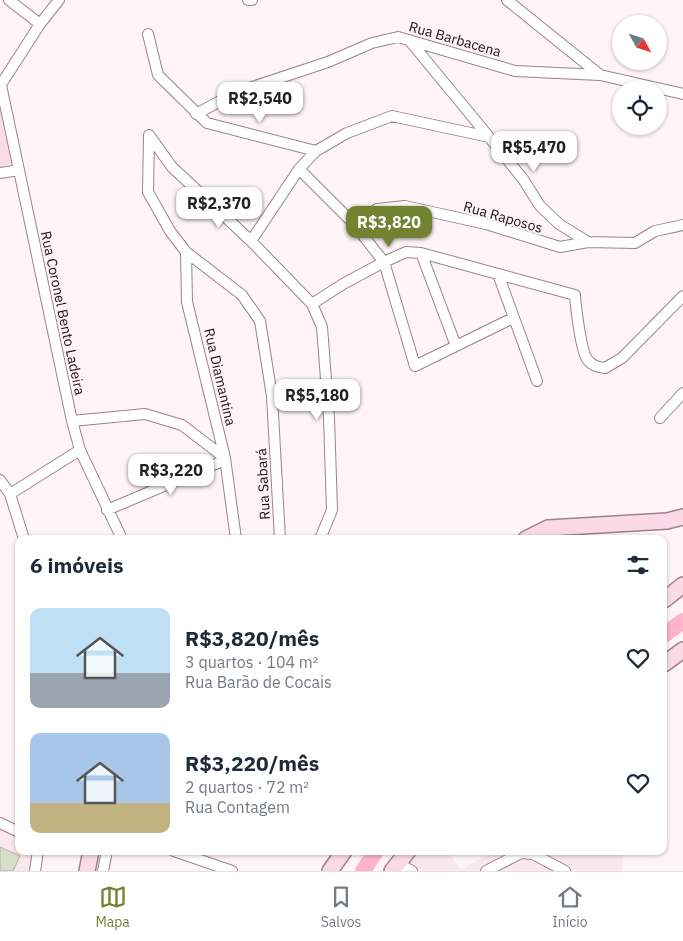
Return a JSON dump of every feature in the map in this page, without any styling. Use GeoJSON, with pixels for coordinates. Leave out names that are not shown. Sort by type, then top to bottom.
{"type":"FeatureCollection","features":[{"type":"Feature","properties":{"kind":"street"},"geometry":{"type":"LineString","coordinates":[[9,0],[40,24]]}},
{"type":"Feature","properties":{"kind":"street"},"geometry":{"type":"LineString","coordinates":[[0,86],[40,24],[59,0]]}},
{"type":"Feature","properties":{"kind":"street"},"geometry":{"type":"LineString","coordinates":[[507,0],[600,75]]}},
{"type":"Feature","properties":{"kind":"street"},"geometry":{"type":"LineString","coordinates":[[148,34],[158,75],[207,123],[316,151]]}},
{"type":"Feature","properties":{"kind":"street","name":"Rua Barbacena"},"geometry":{"type":"LineString","coordinates":[[196,114],[237,92],[328,62],[372,43],[398,37],[515,71],[600,75],[683,94]]}},
{"type":"Feature","properties":{"kind":"street"},"geometry":{"type":"LineString","coordinates":[[409,40],[523,179],[540,206],[559,224],[588,242]]}},
{"type":"Feature","properties":{"kind":"street","name":"Rua Coronel Bento Ladeira"},"geometry":{"type":"LineString","coordinates":[[0,86],[80,450],[120,535]]}},
{"type":"Feature","properties":{"kind":"street"},"geometry":{"type":"LineString","coordinates":[[322,535],[332,510],[329,418],[322,327],[312,304],[251,241],[299,169],[316,151],[347,133],[392,116],[489,137]]}},
{"type":"Feature","properties":{"kind":"street","name":"Rua Sabará"},"geometry":{"type":"LineString","coordinates":[[251,241],[172,167],[149,135],[148,192],[170,231],[186,252],[242,295],[260,321],[272,396],[280,535]]}},
{"type":"Feature","properties":{"kind":"street"},"geometry":{"type":"LineString","coordinates":[[299,169],[354,224],[384,262],[413,364],[417,366],[514,318]]}},
{"type":"Feature","properties":{"kind":"street"},"geometry":{"type":"LineString","coordinates":[[0,173],[19,170]]}},
{"type":"Feature","properties":{"kind":"street","name":"Rua Raposos"},"geometry":{"type":"LineString","coordinates":[[354,224],[377,209],[405,206],[486,224],[560,247],[588,242],[635,243],[655,231],[683,224]]}},
{"type":"Feature","properties":{"kind":"street","name":"Rua Diamantina"},"geometry":{"type":"LineString","coordinates":[[186,252],[188,302],[225,459],[235,535]]}},
{"type":"Feature","properties":{"kind":"street"},"geometry":{"type":"LineString","coordinates":[[312,304],[343,284],[384,262],[406,252],[421,253],[574,295],[586,358],[594,366],[605,368],[622,358],[683,296]]}},
{"type":"Feature","properties":{"kind":"street"},"geometry":{"type":"LineString","coordinates":[[421,253],[456,346]]}},
{"type":"Feature","properties":{"kind":"street"},"geometry":{"type":"LineString","coordinates":[[498,274],[537,381]]}},
{"type":"Feature","properties":{"kind":"street"},"geometry":{"type":"LineString","coordinates":[[660,418],[683,393]]}},
{"type":"Feature","properties":{"kind":"street"},"geometry":{"type":"LineString","coordinates":[[72,420],[146,414],[182,424],[225,459],[107,510]]}},
{"type":"Feature","properties":{"kind":"street"},"geometry":{"type":"LineString","coordinates":[[10,494],[80,450]]}},
{"type":"Feature","properties":{"kind":"street"},"geometry":{"type":"LineString","coordinates":[[0,480],[10,494],[23,535]]}},
{"type":"Feature","properties":{"kind":"street"},"geometry":{"type":"LineString","coordinates":[[534,535],[548,528],[667,521],[683,517]]}},
{"type":"Feature","properties":{"kind":"street"},"geometry":{"type":"LineString","coordinates":[[667,598],[683,585]]}},
{"type":"Feature","properties":{"kind":"street"},"geometry":{"type":"LineString","coordinates":[[667,662],[683,650]]}},
{"type":"Feature","properties":{"kind":"street"},"geometry":{"type":"LineString","coordinates":[[0,823],[15,830]]}},
{"type":"Feature","properties":{"kind":"street"},"geometry":{"type":"LineString","coordinates":[[35,871],[37,855]]}},
{"type":"Feature","properties":{"kind":"street"},"geometry":{"type":"LineString","coordinates":[[87,871],[90,855]]}},
{"type":"Feature","properties":{"kind":"street"},"geometry":{"type":"LineString","coordinates":[[102,871],[106,855]]}},
{"type":"Feature","properties":{"kind":"street"},"geometry":{"type":"LineString","coordinates":[[186,855],[232,871]]}},
{"type":"Feature","properties":{"kind":"street"},"geometry":{"type":"LineString","coordinates":[[330,871],[341,855]]}},
{"type":"Feature","properties":{"kind":"street"},"geometry":{"type":"LineString","coordinates":[[405,855],[395,867],[412,871]]}},
{"type":"Feature","properties":{"kind":"street"},"geometry":{"type":"LineString","coordinates":[[486,871],[518,855]]}},
{"type":"Feature","properties":{"kind":"street"},"geometry":{"type":"LineString","coordinates":[[535,855],[565,871]]}},
{"type":"Feature","properties":{"kind":"shaded area"},"geometry":{"type":"Polygon","coordinates":[[[0,96],[14,163],[0,168],[0,96]]]}},
{"type":"Feature","properties":{"kind":"shaded area"},"geometry":{"type":"Polygon","coordinates":[[[0,827],[15,835],[15,855],[33,855],[29,871],[0,871],[0,827]]]}},
{"type":"Feature","properties":{"kind":"shaded area"},"geometry":{"type":"Polygon","coordinates":[[[405,855],[450,855],[461,870],[487,855],[623,855],[622,871],[392,871],[405,855]]]}},
{"type":"Feature","properties":{"kind":"building"},"geometry":{"type":"Polygon","coordinates":[[[0,847],[20,856],[13,871],[0,871],[0,847]]]}},
{"type":"Feature","properties":{"kind":"waterway"},"geometry":{"type":"LineString","coordinates":[[667,633],[683,621]]}},
{"type":"Feature","properties":{"kind":"waterway"},"geometry":{"type":"LineString","coordinates":[[363,871],[373,855]]}}]}
